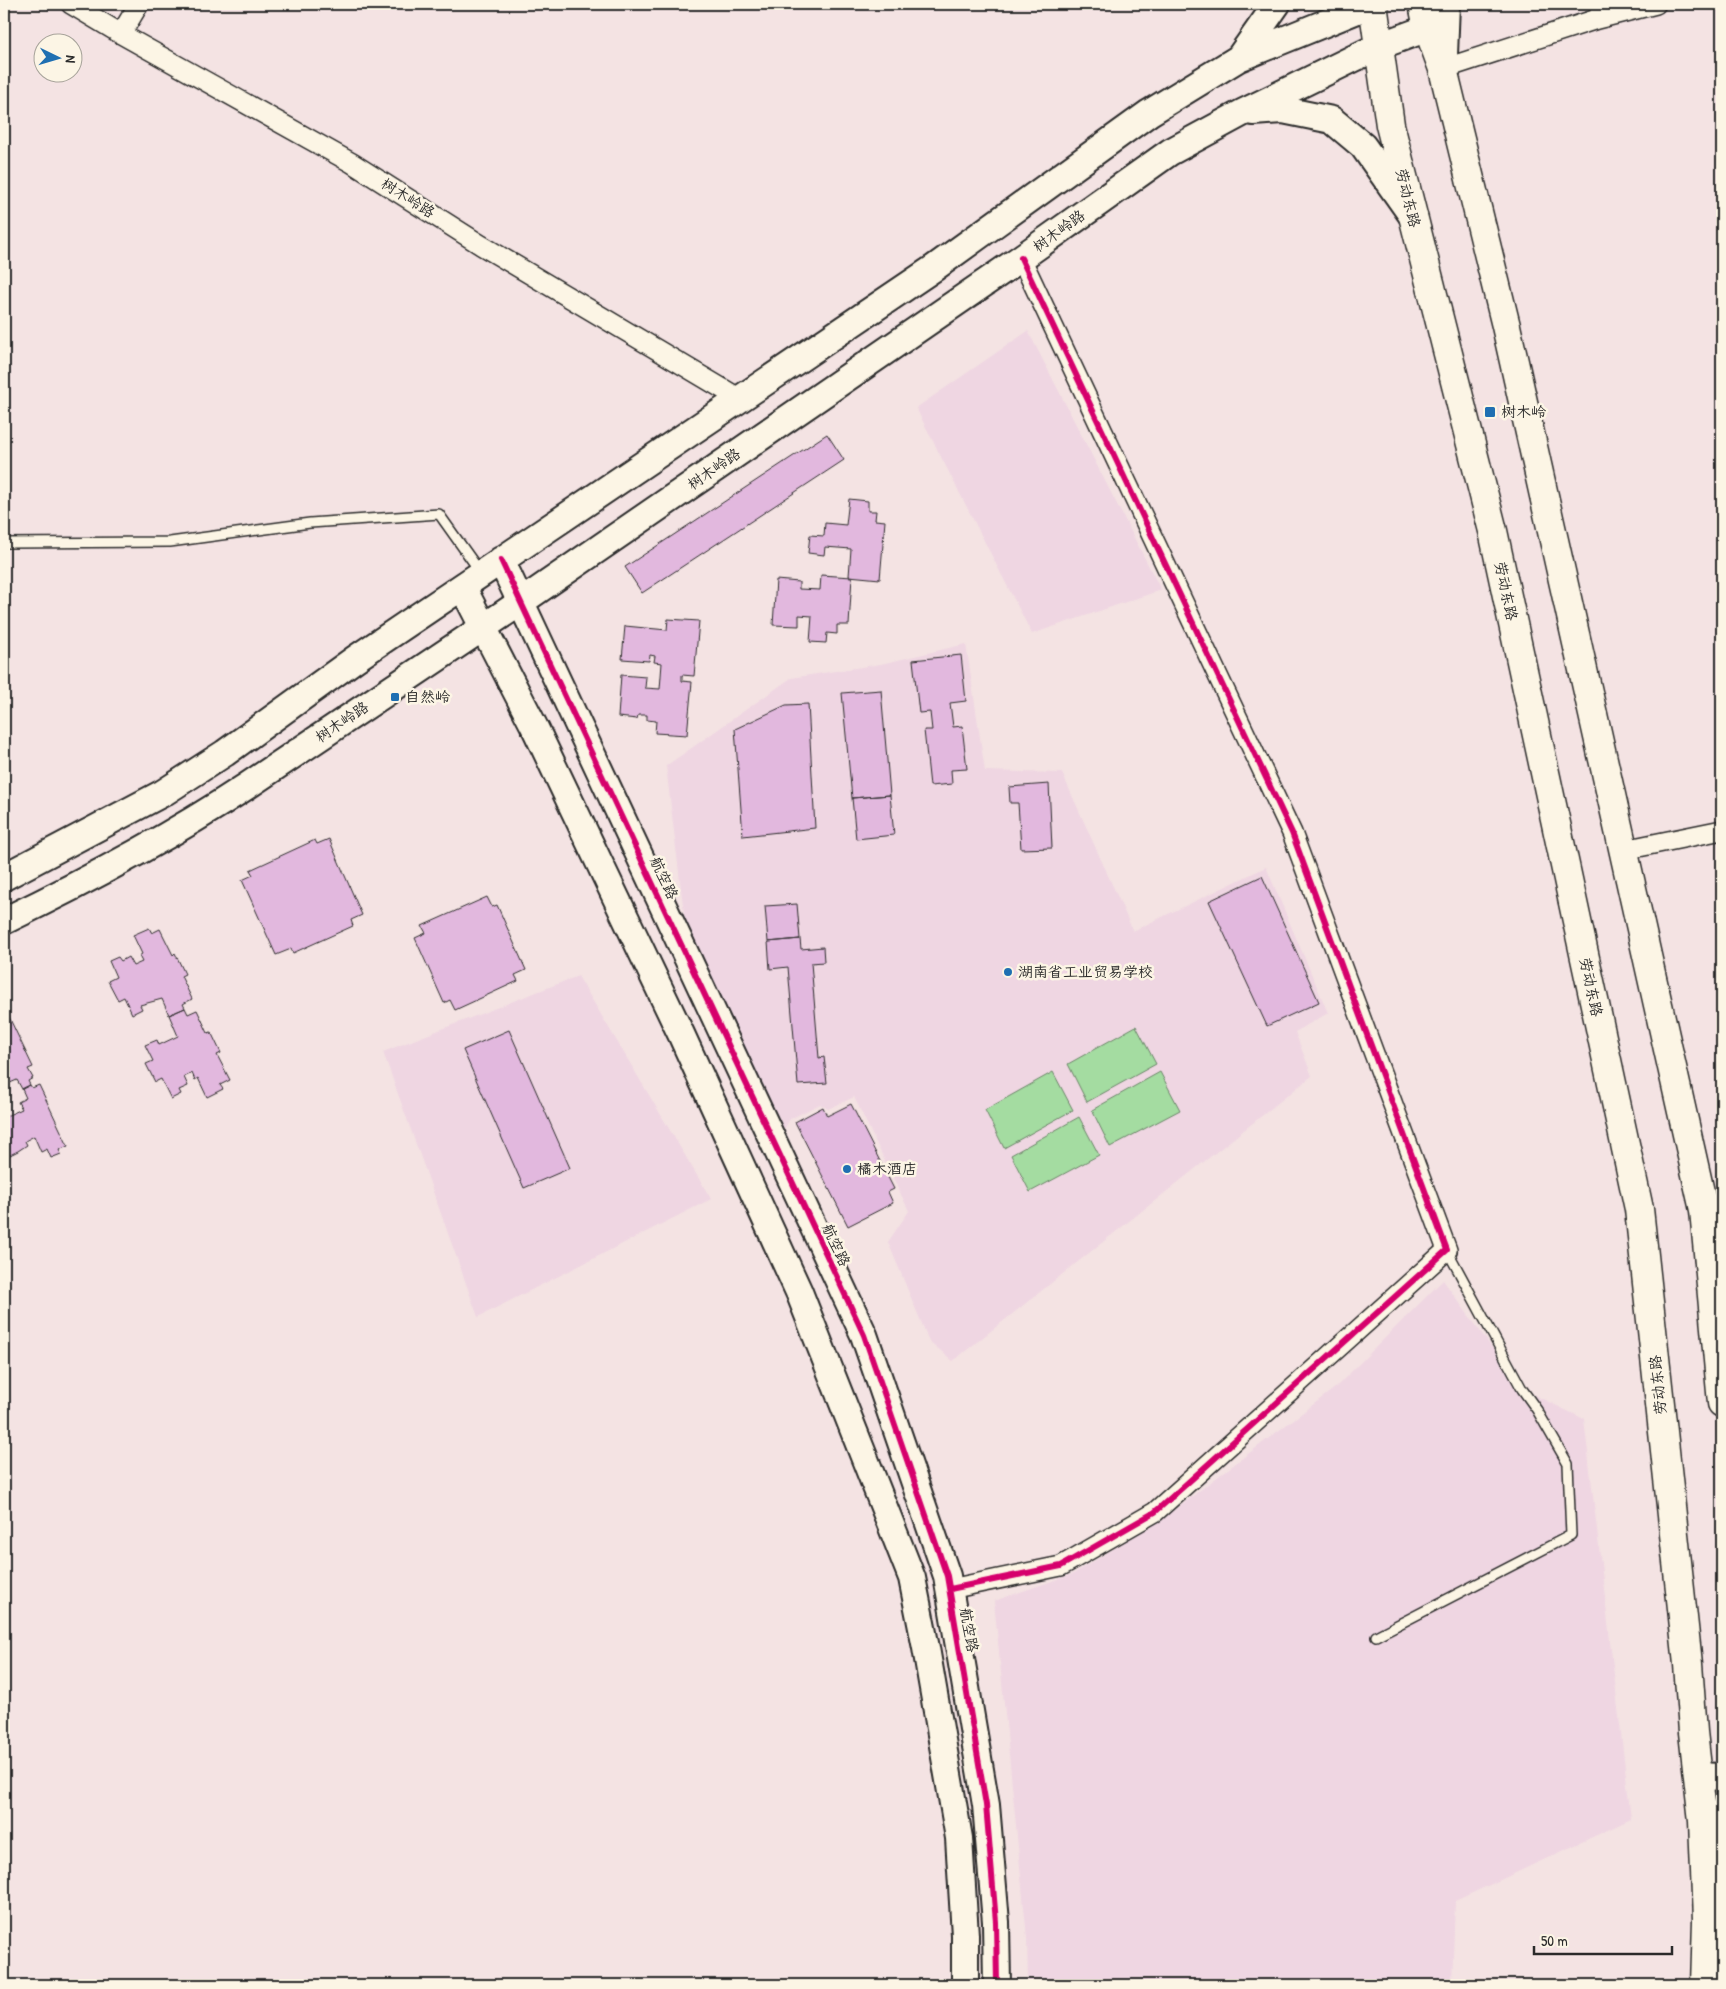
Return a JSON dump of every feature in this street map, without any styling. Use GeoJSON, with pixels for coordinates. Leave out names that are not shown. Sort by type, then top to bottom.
{"type":"FeatureCollection","features":[{"type":"Feature","properties":{"kind":"main road"},"geometry":{"type":"LineString","coordinates":[[1239,58],[1277,4]]}},
{"type":"Feature","properties":{"kind":"main road"},"geometry":{"type":"LineString","coordinates":[[4,877],[172,788],[225,753],[355,659],[934,268],[1149,113],[1239,58],[1372,4]]}},
{"type":"Feature","properties":{"kind":"main road","name":"劳动东路"},"geometry":{"type":"LineString","coordinates":[[1372,4],[1390,125],[1493,531],[1639,1209],[1687,1654],[1710,1777],[1713,1821],[1705,1985]]}},
{"type":"Feature","properties":{"kind":"main road"},"geometry":{"type":"LineString","coordinates":[[1443,68],[1446,4]]}},
{"type":"Feature","properties":{"kind":"main road"},"geometry":{"type":"LineString","coordinates":[[1426,16],[1443,68],[1506,326],[1704,1210],[1722,1403]]}},
{"type":"Feature","properties":{"kind":"main road","name":"树木岭路"},"geometry":{"type":"LineString","coordinates":[[4,921],[202,816],[521,602],[1021,258],[1170,152],[1242,113],[1379,46],[1426,16]]}},
{"type":"Feature","properties":{"kind":"main road"},"geometry":{"type":"LineString","coordinates":[[1242,113],[1283,110],[1332,120],[1363,146],[1413,216]]}},
{"type":"Feature","properties":{"kind":"main road"},"geometry":{"type":"LineString","coordinates":[[482,574],[482,628],[544,746],[681,1034],[800,1292],[912,1578],[959,1838],[965,1935],[965,1985]]}},
{"type":"Feature","properties":{"kind":"main road","name":"航空路"},"geometry":{"type":"LineString","coordinates":[[482,574],[521,602],[864,1335],[948,1583],[986,1805],[996,1922],[997,1985]]}},
{"type":"Feature","properties":{"kind":"main road"},"geometry":{"type":"LineString","coordinates":[[912,1578],[948,1583]]}},
{"type":"Feature","properties":{"kind":"main road"},"geometry":{"type":"LineString","coordinates":[[965,1935],[996,1922]]}},
{"type":"Feature","properties":{"kind":"street","name":"树木岭路"},"geometry":{"type":"LineString","coordinates":[[71,4],[352,163],[481,244],[740,399]]}},
{"type":"Feature","properties":{"kind":"street"},"geometry":{"type":"LineString","coordinates":[[121,34],[139,4]]}},
{"type":"Feature","properties":{"kind":"street"},"geometry":{"type":"LineString","coordinates":[[1443,68],[1596,11],[1656,4]]}},
{"type":"Feature","properties":{"kind":"street"},"geometry":{"type":"LineString","coordinates":[[948,1583],[1061,1566],[1155,1512],[1447,1250],[1292,833],[1021,258]]}},
{"type":"Feature","properties":{"kind":"street"},"geometry":{"type":"LineString","coordinates":[[1624,850],[1722,830]]}},
{"type":"Feature","properties":{"kind":"lane"},"geometry":{"type":"LineString","coordinates":[[4,542],[170,542],[310,523],[439,514],[482,574]]}},
{"type":"Feature","properties":{"kind":"lane"},"geometry":{"type":"LineString","coordinates":[[1376,1636],[1570,1536],[1568,1464],[1537,1410],[1522,1389],[1447,1250]]}},
{"type":"Feature","properties":{"kind":"shaded area"},"geometry":{"type":"Polygon","coordinates":[[[1028,331],[1161,590],[1032,634],[916,408],[1028,331]]]}},
{"type":"Feature","properties":{"kind":"shaded area","name":"湖南省工业贸易学校"},"geometry":{"type":"Polygon","coordinates":[[[966,644],[985,771],[1062,773],[1133,931],[1266,867],[1328,1013],[1295,1032],[1312,1076],[953,1361],[929,1341],[888,1242],[909,1211],[854,1097],[828,1109],[820,1104],[790,1119],[783,1131],[686,930],[666,766],[791,678],[881,664],[966,644]]]}},
{"type":"Feature","properties":{"kind":"shaded area"},"geometry":{"type":"Polygon","coordinates":[[[578,976],[711,1199],[478,1317],[383,1052],[578,976]]]}},
{"type":"Feature","properties":{"kind":"shaded area"},"geometry":{"type":"Polygon","coordinates":[[[1443,1280],[1522,1389],[1584,1419],[1631,1819],[1455,1901],[1452,1985],[1028,1985],[1027,1938],[994,1601],[1073,1574],[1162,1519],[1335,1388],[1443,1280]]]}},
{"type":"Feature","properties":{"kind":"green space"},"geometry":{"type":"Polygon","coordinates":[[[1136,1026],[1156,1064],[1087,1102],[1068,1064],[1136,1026]]]}},
{"type":"Feature","properties":{"kind":"green space"},"geometry":{"type":"Polygon","coordinates":[[[1053,1072],[1073,1110],[1004,1148],[985,1110],[1053,1072]]]}},
{"type":"Feature","properties":{"kind":"green space"},"geometry":{"type":"Polygon","coordinates":[[[1160,1072],[1180,1110],[1110,1147],[1092,1110],[1160,1072]]]}},
{"type":"Feature","properties":{"kind":"green space"},"geometry":{"type":"Polygon","coordinates":[[[1079,1117],[1099,1155],[1030,1192],[1011,1155],[1079,1117]]]}},
{"type":"Feature","properties":{"kind":"building"},"geometry":{"type":"Polygon","coordinates":[[[827,434],[844,460],[642,593],[625,567],[827,434]]]}},
{"type":"Feature","properties":{"kind":"building"},"geometry":{"type":"Polygon","coordinates":[[[849,499],[868,501],[868,511],[876,511],[875,520],[885,521],[880,579],[849,576],[851,549],[825,547],[824,555],[808,553],[810,535],[824,536],[825,523],[846,525],[849,499]]]}},
{"type":"Feature","properties":{"kind":"building"},"geometry":{"type":"Polygon","coordinates":[[[821,575],[852,577],[849,625],[837,625],[837,634],[827,633],[826,643],[810,642],[812,616],[799,615],[799,626],[773,625],[776,580],[799,582],[799,589],[820,590],[821,575]]]}},
{"type":"Feature","properties":{"kind":"building"},"geometry":{"type":"Polygon","coordinates":[[[668,619],[699,621],[694,676],[682,675],[682,681],[692,682],[687,735],[655,733],[656,721],[647,720],[647,715],[638,715],[637,719],[618,717],[621,675],[646,677],[645,688],[660,689],[662,663],[654,662],[655,656],[650,655],[649,661],[622,659],[625,626],[667,630],[668,619]]]}},
{"type":"Feature","properties":{"kind":"building"},"geometry":{"type":"Polygon","coordinates":[[[961,655],[966,701],[950,703],[953,727],[962,726],[967,769],[951,770],[952,784],[930,786],[924,730],[932,730],[930,712],[919,713],[913,660],[961,655]]]}},
{"type":"Feature","properties":{"kind":"building"},"geometry":{"type":"Polygon","coordinates":[[[881,690],[890,795],[852,798],[842,693],[881,690]]]}},
{"type":"Feature","properties":{"kind":"building"},"geometry":{"type":"Polygon","coordinates":[[[808,704],[815,828],[743,836],[735,729],[786,705],[808,704]]]}},
{"type":"Feature","properties":{"kind":"building"},"geometry":{"type":"Polygon","coordinates":[[[1049,784],[1052,848],[1021,849],[1018,803],[1010,803],[1009,787],[1049,784]]]}},
{"type":"Feature","properties":{"kind":"building"},"geometry":{"type":"Polygon","coordinates":[[[890,795],[894,835],[856,839],[852,798],[890,795]]]}},
{"type":"Feature","properties":{"kind":"building"},"geometry":{"type":"Polygon","coordinates":[[[329,839],[362,915],[351,920],[353,926],[293,953],[291,949],[276,955],[242,880],[253,875],[250,870],[315,840],[317,844],[329,839]]]}},
{"type":"Feature","properties":{"kind":"building"},"geometry":{"type":"Polygon","coordinates":[[[1262,876],[1319,1002],[1267,1026],[1209,901],[1262,876]]]}},
{"type":"Feature","properties":{"kind":"building"},"geometry":{"type":"Polygon","coordinates":[[[487,897],[492,907],[497,905],[526,970],[515,975],[518,981],[455,1010],[450,1000],[444,1003],[415,938],[426,933],[422,926],[487,897]]]}},
{"type":"Feature","properties":{"kind":"building"},"geometry":{"type":"Polygon","coordinates":[[[797,904],[800,939],[768,942],[765,906],[797,904]]]}},
{"type":"Feature","properties":{"kind":"building"},"geometry":{"type":"Polygon","coordinates":[[[149,928],[152,933],[160,929],[173,955],[175,953],[185,974],[181,976],[192,999],[183,1004],[185,1008],[169,1015],[162,999],[140,1005],[142,1009],[132,1014],[124,997],[118,1000],[108,981],[116,977],[109,961],[118,957],[121,961],[128,957],[133,966],[142,962],[139,956],[142,954],[133,935],[149,928]]]}},
{"type":"Feature","properties":{"kind":"building"},"geometry":{"type":"Polygon","coordinates":[[[800,939],[801,949],[823,947],[824,962],[811,963],[819,1058],[824,1057],[827,1083],[798,1085],[788,967],[770,969],[768,942],[800,939]]]}},
{"type":"Feature","properties":{"kind":"building"},"geometry":{"type":"Polygon","coordinates":[[[185,1008],[188,1014],[197,1010],[208,1033],[211,1032],[221,1053],[217,1055],[230,1080],[220,1085],[223,1089],[207,1097],[198,1078],[195,1080],[192,1073],[184,1077],[188,1086],[179,1090],[181,1094],[171,1099],[161,1079],[155,1082],[146,1064],[153,1061],[145,1045],[157,1040],[159,1045],[178,1036],[169,1015],[185,1008]]]}},
{"type":"Feature","properties":{"kind":"building"},"geometry":{"type":"Polygon","coordinates":[[[8,1015],[33,1067],[28,1069],[33,1078],[28,1081],[30,1085],[22,1089],[17,1080],[10,1083],[4,1071],[4,1017],[8,1015]]]}},
{"type":"Feature","properties":{"kind":"building"},"geometry":{"type":"Polygon","coordinates":[[[509,1030],[570,1168],[524,1188],[463,1050],[509,1030]]]}},
{"type":"Feature","properties":{"kind":"building"},"geometry":{"type":"Polygon","coordinates":[[[30,1085],[32,1088],[39,1085],[68,1146],[59,1150],[61,1154],[51,1158],[47,1149],[41,1152],[34,1136],[25,1141],[27,1145],[18,1151],[6,1157],[4,1153],[4,1117],[22,1109],[18,1102],[26,1098],[22,1089],[30,1085]]]}},
{"type":"Feature","properties":{"kind":"building"},"geometry":{"type":"Polygon","coordinates":[[[851,1104],[894,1189],[888,1192],[893,1203],[848,1226],[795,1122],[823,1107],[827,1116],[851,1104]]]}},
{"type":"Feature","properties":{"kind":"cycle path"},"geometry":{"type":"LineString","coordinates":[[950,1589],[1061,1566],[1155,1512],[1447,1250],[1292,833],[1021,258]]}},
{"type":"Feature","properties":{"kind":"cycle path"},"geometry":{"type":"LineString","coordinates":[[501,560],[864,1335],[947,1576],[986,1805],[996,1922],[997,1985]]}},
{"type":"Feature","properties":{"kind":"place","name":"树木岭"},"geometry":{"type":"Point","coordinates":[1490,412]}},
{"type":"Feature","properties":{"kind":"place","name":"自然岭"},"geometry":{"type":"Point","coordinates":[395,697]}},
{"type":"Feature","properties":{"kind":"place","name":"湖南省工业贸易学校"},"geometry":{"type":"Point","coordinates":[1008,972]}},
{"type":"Feature","properties":{"kind":"place","name":"橘木酒店"},"geometry":{"type":"Point","coordinates":[847,1169]}}]}
